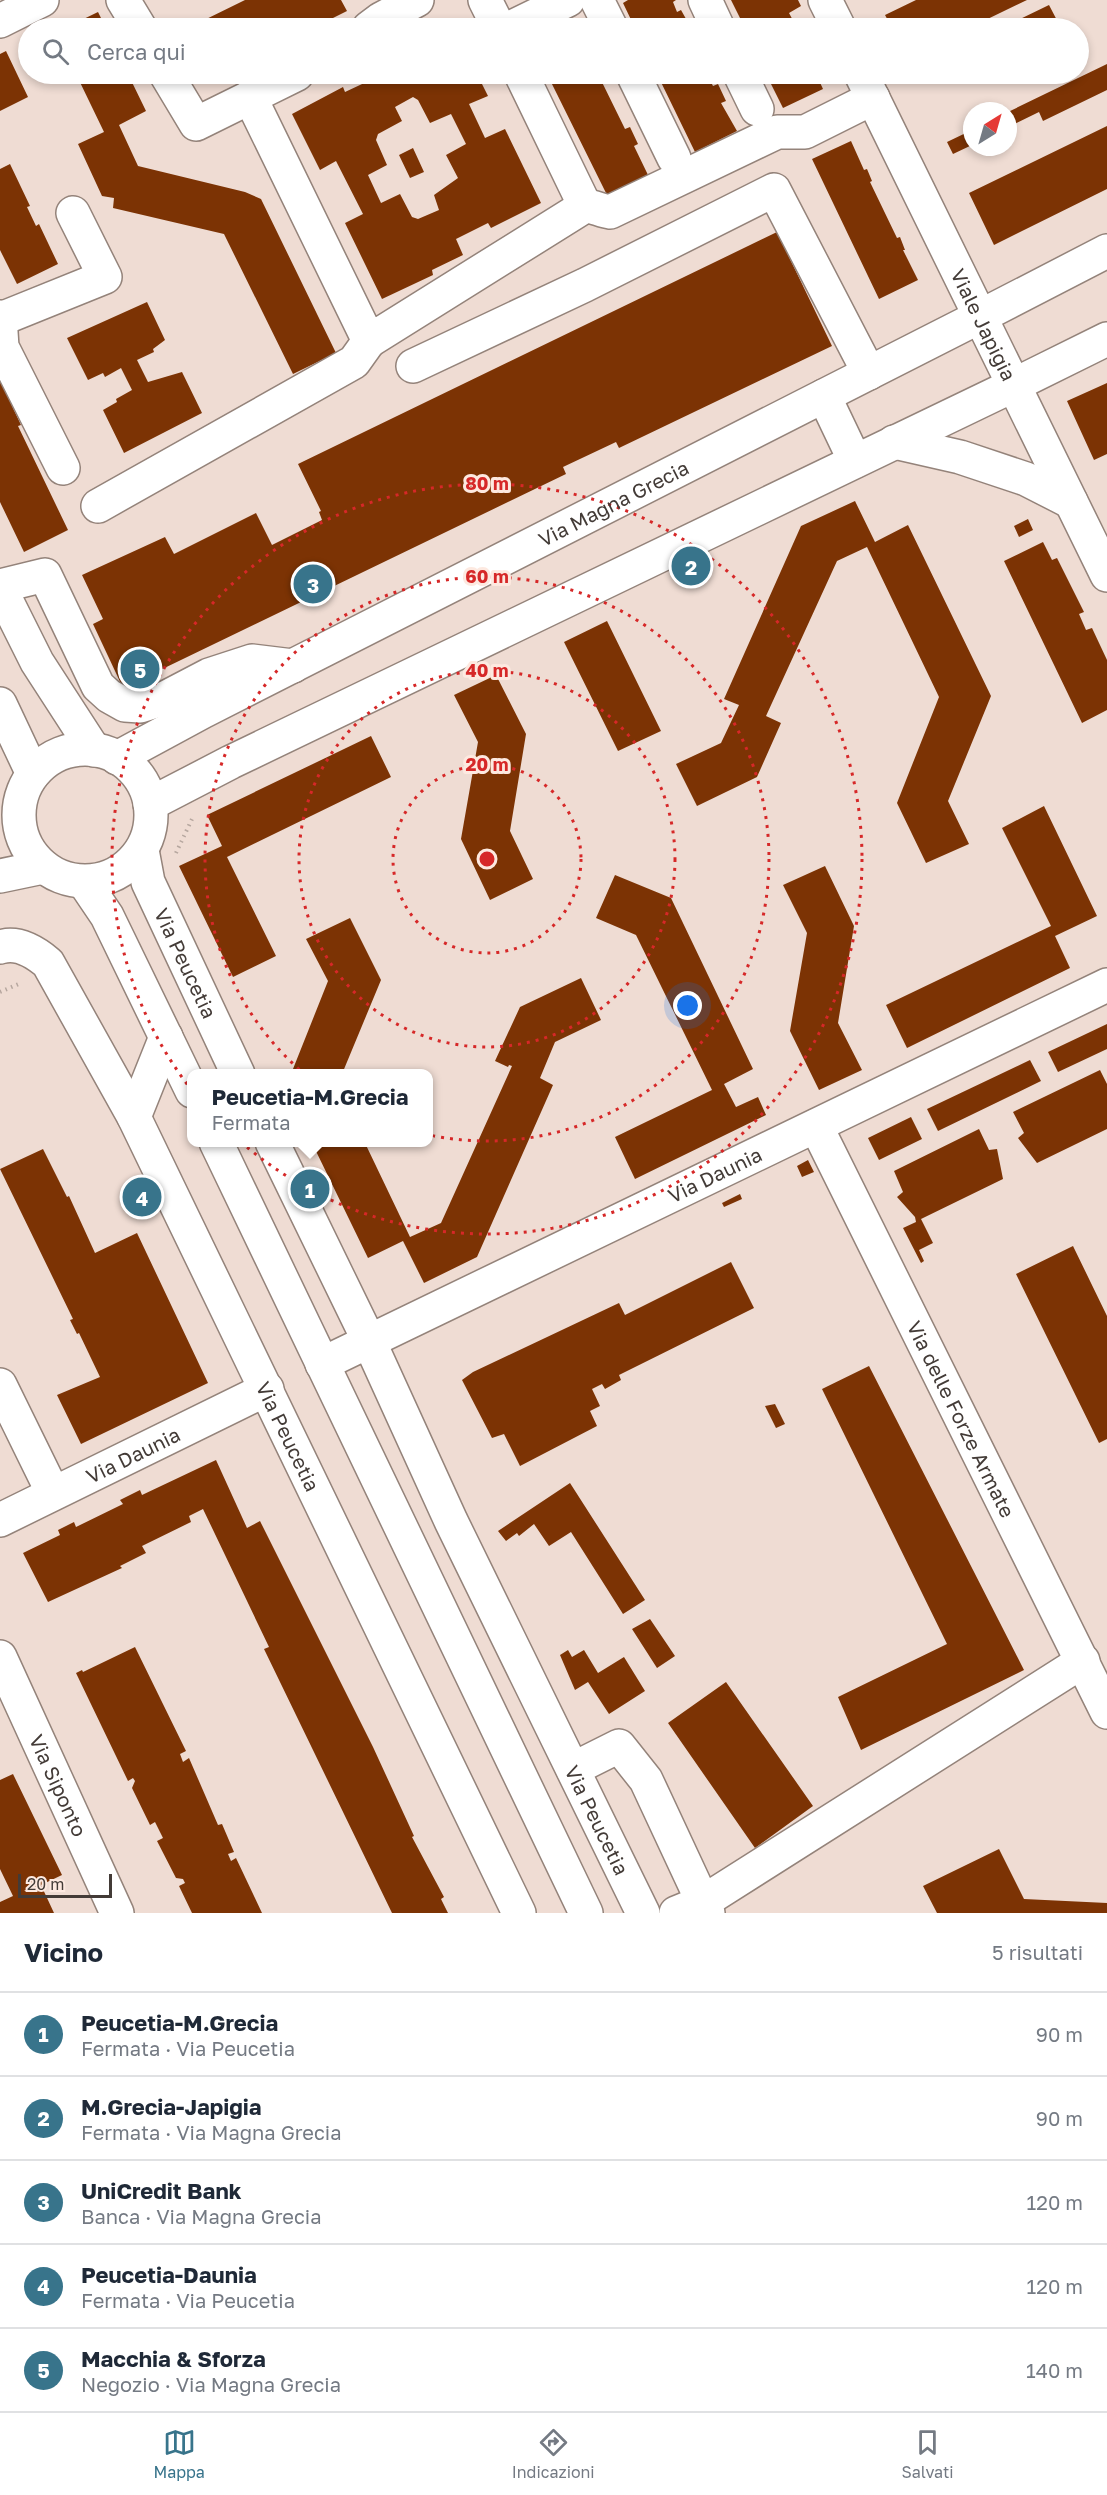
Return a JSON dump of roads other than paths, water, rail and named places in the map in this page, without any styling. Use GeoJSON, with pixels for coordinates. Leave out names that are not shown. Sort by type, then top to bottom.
{"type":"FeatureCollection","features":[{"type":"Feature","properties":{"kind":"street"},"geometry":{"type":"LineString","coordinates":[[0,21],[42,0]]}},
{"type":"Feature","properties":{"kind":"street"},"geometry":{"type":"LineString","coordinates":[[123,0],[134,18]]}},
{"type":"Feature","properties":{"kind":"street"},"geometry":{"type":"LineString","coordinates":[[381,18],[417,0]]}},
{"type":"Feature","properties":{"kind":"street"},"geometry":{"type":"LineString","coordinates":[[485,0],[494,18]]}},
{"type":"Feature","properties":{"kind":"street"},"geometry":{"type":"LineString","coordinates":[[531,18],[568,0]]}},
{"type":"Feature","properties":{"kind":"street"},"geometry":{"type":"LineString","coordinates":[[597,0],[606,18]]}},
{"type":"Feature","properties":{"kind":"street"},"geometry":{"type":"LineString","coordinates":[[705,0],[713,18]]}},
{"type":"Feature","properties":{"kind":"street"},"geometry":{"type":"LineString","coordinates":[[825,0],[834,18]]}},
{"type":"Feature","properties":{"kind":"street"},"geometry":{"type":"LineString","coordinates":[[172,84],[196,124],[277,84]]}},
{"type":"Feature","properties":{"kind":"street"},"geometry":{"type":"LineString","coordinates":[[526,84],[585,206]]}},
{"type":"Feature","properties":{"kind":"street"},"geometry":{"type":"LineString","coordinates":[[638,84],[674,158]]}},
{"type":"Feature","properties":{"kind":"street"},"geometry":{"type":"LineString","coordinates":[[745,84],[757,109]]}},
{"type":"Feature","properties":{"kind":"street"},"geometry":{"type":"LineString","coordinates":[[98,506],[354,362],[369,340],[585,206],[610,212],[777,132],[806,132],[867,86]]}},
{"type":"Feature","properties":{"kind":"street","name":"Viale Japigia"},"geometry":{"type":"LineString","coordinates":[[867,86],[1107,575]]}},
{"type":"Feature","properties":{"kind":"street"},"geometry":{"type":"LineString","coordinates":[[250,97],[369,340]]}},
{"type":"Feature","properties":{"kind":"street"},"geometry":{"type":"LineString","coordinates":[[413,366],[585,285],[774,190],[869,373]]}},
{"type":"Feature","properties":{"kind":"street"},"geometry":{"type":"LineString","coordinates":[[63,468],[2,347],[1,318],[105,277],[72,213]]}},
{"type":"Feature","properties":{"kind":"street","name":"Via Magna Grecia"},"geometry":{"type":"LineString","coordinates":[[18,794],[50,759],[71,751],[106,754],[293,666],[1107,251]]}},
{"type":"Feature","properties":{"kind":"street"},"geometry":{"type":"LineString","coordinates":[[150,804],[242,757],[1107,339]]}},
{"type":"Feature","properties":{"kind":"street"},"geometry":{"type":"LineString","coordinates":[[824,396],[855,461]]}},
{"type":"Feature","properties":{"kind":"street"},"geometry":{"type":"LineString","coordinates":[[894,442],[960,457],[1026,479],[1071,502]]}},
{"type":"Feature","properties":{"kind":"street"},"geometry":{"type":"LineString","coordinates":[[0,704],[18,794],[21,835],[30,853],[43,867],[63,878],[84,882],[107,878],[127,867],[142,850],[151,827],[150,804],[139,777],[106,754],[37,662],[0,587],[45,575],[99,686],[109,696],[125,705],[140,706],[153,703],[209,675],[252,661],[293,666]]}},
{"type":"Feature","properties":{"kind":"street","name":"Via Peucetia"},"geometry":{"type":"LineString","coordinates":[[142,850],[148,882],[236,1069]]}},
{"type":"Feature","properties":{"kind":"street"},"geometry":{"type":"LineString","coordinates":[[0,876],[43,867]]}},
{"type":"Feature","properties":{"kind":"street"},"geometry":{"type":"LineString","coordinates":[[84,882],[107,916],[187,1081]]}},
{"type":"Feature","properties":{"kind":"street","name":"Via Peucetia"},"geometry":{"type":"LineString","coordinates":[[0,946],[32,950],[48,963],[134,1117],[519,1913]]}},
{"type":"Feature","properties":{"kind":"street","name":"Via Daunia"},"geometry":{"type":"LineString","coordinates":[[322,1364],[1107,986]]}},
{"type":"Feature","properties":{"kind":"street"},"geometry":{"type":"LineString","coordinates":[[134,1117],[166,1037]]}},
{"type":"Feature","properties":{"kind":"street","name":"Via delle Forze Armate"},"geometry":{"type":"LineString","coordinates":[[816,1126],[1107,1712]]}},
{"type":"Feature","properties":{"kind":"street"},"geometry":{"type":"LineString","coordinates":[[218,1147],[586,1913]]}},
{"type":"Feature","properties":{"kind":"street","name":"Via Peucetia"},"geometry":{"type":"LineString","coordinates":[[274,1147],[369,1341],[451,1521],[643,1913]]}},
{"type":"Feature","properties":{"kind":"street"},"geometry":{"type":"LineString","coordinates":[[0,1385],[53,1493]]}},
{"type":"Feature","properties":{"kind":"street","name":"Via Daunia"},"geometry":{"type":"LineString","coordinates":[[0,1520],[267,1389]]}},
{"type":"Feature","properties":{"kind":"street","name":"Via Siponto"},"geometry":{"type":"LineString","coordinates":[[0,1657],[117,1913]]}},
{"type":"Feature","properties":{"kind":"street"},"geometry":{"type":"LineString","coordinates":[[573,1769],[619,1746],[645,1780],[696,1909],[1083,1661]]}},
{"type":"Feature","properties":{"kind":"place","name":"M.Grecia-Japigia"},"geometry":{"type":"Point","coordinates":[691,566]}},
{"type":"Feature","properties":{"kind":"place","name":"UniCredit Bank"},"geometry":{"type":"Point","coordinates":[313,584]}},
{"type":"Feature","properties":{"kind":"place","name":"Macchia & Sforza"},"geometry":{"type":"Point","coordinates":[140,669]}},
{"type":"Feature","properties":{"kind":"place","name":"Peucetia-M.Grecia"},"geometry":{"type":"Point","coordinates":[310,1189]}},
{"type":"Feature","properties":{"kind":"place","name":"Peucetia-Daunia"},"geometry":{"type":"Point","coordinates":[142,1197]}}]}
